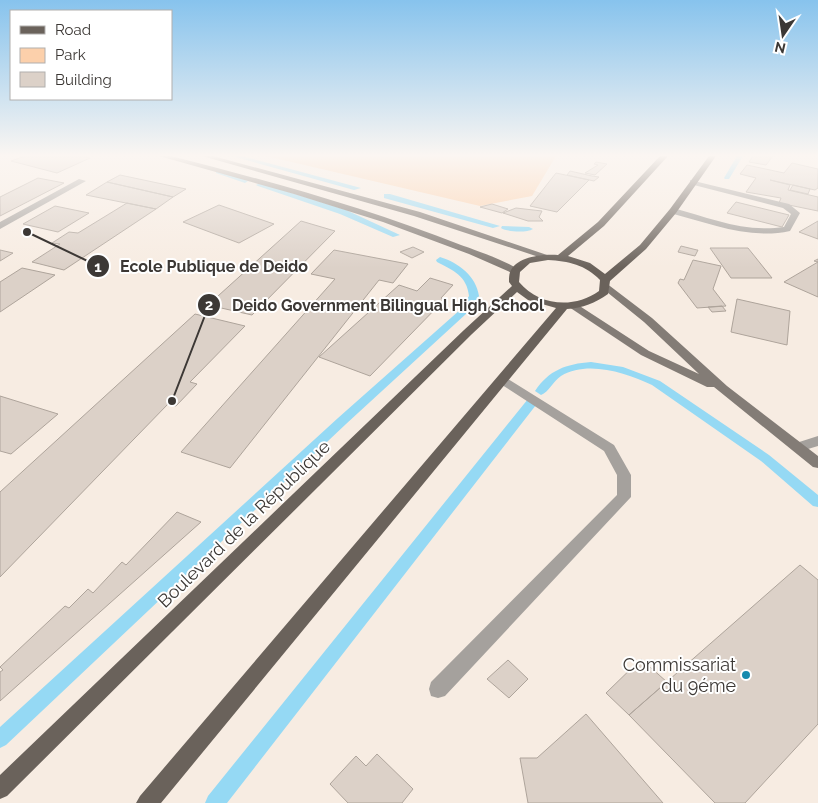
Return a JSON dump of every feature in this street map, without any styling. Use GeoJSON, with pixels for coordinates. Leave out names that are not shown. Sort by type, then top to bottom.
{"type":"FeatureCollection","features":[{"type":"Feature","properties":{"kind":"main road"},"geometry":{"type":"LineString","coordinates":[[300,193],[346,206],[441,239],[514,271]]}},
{"type":"Feature","properties":{"kind":"main road"},"geometry":{"type":"LineString","coordinates":[[344,193],[417,214],[548,257],[583,263],[600,273],[605,283],[723,389],[818,463]]}},
{"type":"Feature","properties":{"kind":"main road"},"geometry":{"type":"LineString","coordinates":[[560,258],[601,224],[629,193]]}},
{"type":"Feature","properties":{"kind":"main road"},"geometry":{"type":"LineString","coordinates":[[548,257],[527,262],[514,271],[513,277],[517,287],[522,292],[541,302],[568,305],[592,301],[604,292],[605,283],[643,247],[685,193]]}},
{"type":"Feature","properties":{"kind":"main road","name":"Boulevard de la République"},"geometry":{"type":"LineString","coordinates":[[0,789],[517,287]]}},
{"type":"Feature","properties":{"kind":"main road"},"geometry":{"type":"LineString","coordinates":[[147,803],[568,305]]}},
{"type":"Feature","properties":{"kind":"main road"},"geometry":{"type":"LineString","coordinates":[[568,305],[645,353],[723,389]]}},
{"type":"Feature","properties":{"kind":"street"},"geometry":{"type":"LineString","coordinates":[[0,226],[59,193]]}},
{"type":"Feature","properties":{"kind":"street"},"geometry":{"type":"LineString","coordinates":[[673,211],[752,231],[775,232],[787,229],[796,213],[786,206],[737,193]]}},
{"type":"Feature","properties":{"kind":"street"},"geometry":{"type":"LineString","coordinates":[[438,689],[624,497],[624,476],[609,448],[503,380]]}},
{"type":"Feature","properties":{"kind":"street"},"geometry":{"type":"LineString","coordinates":[[798,447],[818,441]]}},
{"type":"Feature","properties":{"kind":"green space"},"geometry":{"type":"Polygon","coordinates":[[[426,193],[534,193],[532,196],[480,206],[426,193]]]}},
{"type":"Feature","properties":{"kind":"building"},"geometry":{"type":"Polygon","coordinates":[[[7,193],[44,193],[0,216],[0,197],[7,193]]]}},
{"type":"Feature","properties":{"kind":"building"},"geometry":{"type":"Polygon","coordinates":[[[157,193],[179,193],[173,197],[157,193]]]}},
{"type":"Feature","properties":{"kind":"building"},"geometry":{"type":"Polygon","coordinates":[[[157,193],[173,197],[156,209],[86,195],[157,193]]]}},
{"type":"Feature","properties":{"kind":"building"},"geometry":{"type":"Polygon","coordinates":[[[540,193],[576,193],[557,212],[530,206],[540,193]]]}},
{"type":"Feature","properties":{"kind":"building"},"geometry":{"type":"Polygon","coordinates":[[[755,193],[803,193],[818,197],[818,211],[779,203],[781,198],[755,193]]]}},
{"type":"Feature","properties":{"kind":"building"},"geometry":{"type":"Polygon","coordinates":[[[736,202],[789,215],[782,227],[727,213],[736,202]]]}},
{"type":"Feature","properties":{"kind":"building"},"geometry":{"type":"Polygon","coordinates":[[[127,203],[156,209],[64,270],[32,262],[60,244],[52,243],[69,232],[78,233],[127,203]]]}},
{"type":"Feature","properties":{"kind":"building"},"geometry":{"type":"Polygon","coordinates":[[[492,204],[508,209],[502,213],[480,207],[492,204]]]}},
{"type":"Feature","properties":{"kind":"building"},"geometry":{"type":"Polygon","coordinates":[[[219,205],[274,224],[239,243],[183,222],[219,205]]]}},
{"type":"Feature","properties":{"kind":"building"},"geometry":{"type":"Polygon","coordinates":[[[55,206],[89,213],[58,232],[23,224],[55,206]]]}},
{"type":"Feature","properties":{"kind":"building"},"geometry":{"type":"Polygon","coordinates":[[[516,208],[542,211],[539,217],[543,221],[528,221],[503,213],[516,208]]]}},
{"type":"Feature","properties":{"kind":"building"},"geometry":{"type":"Polygon","coordinates":[[[301,221],[335,231],[252,315],[208,305],[301,221]]]}},
{"type":"Feature","properties":{"kind":"building"},"geometry":{"type":"Polygon","coordinates":[[[818,221],[818,239],[799,232],[818,221]]]}},
{"type":"Feature","properties":{"kind":"building"},"geometry":{"type":"Polygon","coordinates":[[[681,246],[698,250],[695,256],[678,252],[681,246]]]}},
{"type":"Feature","properties":{"kind":"building"},"geometry":{"type":"Polygon","coordinates":[[[413,247],[424,252],[412,258],[400,252],[413,247]]]}},
{"type":"Feature","properties":{"kind":"building"},"geometry":{"type":"Polygon","coordinates":[[[710,248],[748,248],[772,278],[731,278],[710,248]]]}},
{"type":"Feature","properties":{"kind":"building"},"geometry":{"type":"Polygon","coordinates":[[[0,250],[13,253],[0,261],[0,250]]]}},
{"type":"Feature","properties":{"kind":"building"},"geometry":{"type":"Polygon","coordinates":[[[334,250],[408,264],[393,283],[379,280],[230,468],[181,452],[335,279],[311,274],[334,250]]]}},
{"type":"Feature","properties":{"kind":"building"},"geometry":{"type":"Polygon","coordinates":[[[693,260],[721,266],[713,289],[726,306],[697,308],[678,283],[680,279],[684,280],[693,260]]]}},
{"type":"Feature","properties":{"kind":"building"},"geometry":{"type":"Polygon","coordinates":[[[818,262],[818,297],[784,282],[818,262]]]}},
{"type":"Feature","properties":{"kind":"building"},"geometry":{"type":"Polygon","coordinates":[[[22,268],[55,275],[0,312],[0,282],[22,268]]]}},
{"type":"Feature","properties":{"kind":"building"},"geometry":{"type":"Polygon","coordinates":[[[430,278],[453,285],[441,298],[445,299],[370,376],[319,357],[399,285],[417,291],[430,278]]]}},
{"type":"Feature","properties":{"kind":"building"},"geometry":{"type":"Polygon","coordinates":[[[737,299],[790,311],[787,345],[731,332],[737,299]]]}},
{"type":"Feature","properties":{"kind":"building"},"geometry":{"type":"Polygon","coordinates":[[[722,306],[726,311],[712,312],[708,307],[722,306]]]}},
{"type":"Feature","properties":{"kind":"building"},"geometry":{"type":"Polygon","coordinates":[[[195,314],[245,326],[190,382],[197,384],[176,406],[168,404],[0,577],[0,492],[195,314]]]}},
{"type":"Feature","properties":{"kind":"building"},"geometry":{"type":"Polygon","coordinates":[[[0,396],[58,414],[11,454],[0,451],[0,396]]]}},
{"type":"Feature","properties":{"kind":"building"},"geometry":{"type":"Polygon","coordinates":[[[177,512],[201,522],[0,701],[0,672],[3,670],[0,667],[65,606],[69,608],[88,589],[93,593],[122,562],[126,565],[177,512]]]}},
{"type":"Feature","properties":{"kind":"building","name":"Commissariat du 9éme"},"geometry":{"type":"Polygon","coordinates":[[[800,565],[818,580],[818,724],[745,803],[715,803],[629,715],[800,565]]]}},
{"type":"Feature","properties":{"kind":"building"},"geometry":{"type":"Polygon","coordinates":[[[641,659],[667,682],[629,715],[606,693],[641,659]]]}},
{"type":"Feature","properties":{"kind":"building"},"geometry":{"type":"Polygon","coordinates":[[[508,660],[528,679],[509,698],[487,679],[508,660]]]}},
{"type":"Feature","properties":{"kind":"building"},"geometry":{"type":"Polygon","coordinates":[[[586,714],[663,803],[528,803],[520,758],[537,758],[586,714]]]}},
{"type":"Feature","properties":{"kind":"building"},"geometry":{"type":"Polygon","coordinates":[[[377,754],[413,789],[402,803],[348,803],[330,784],[356,756],[366,766],[377,754]]]}},
{"type":"Feature","properties":{"kind":"waterway"},"geometry":{"type":"LineString","coordinates":[[286,193],[343,212],[396,235]]}},
{"type":"Feature","properties":{"kind":"waterway"},"geometry":{"type":"LineString","coordinates":[[387,196],[496,226]]}},
{"type":"Feature","properties":{"kind":"waterway"},"geometry":{"type":"LineString","coordinates":[[505,228],[529,229]]}},
{"type":"Feature","properties":{"kind":"waterway"},"geometry":{"type":"LineString","coordinates":[[0,739],[342,421],[464,311],[474,296],[471,283],[458,270],[440,260]]}},
{"type":"Feature","properties":{"kind":"waterway"},"geometry":{"type":"LineString","coordinates":[[541,391],[554,376],[577,366],[605,367],[633,373],[656,383],[765,458],[818,502]]}},
{"type":"Feature","properties":{"kind":"waterway"},"geometry":{"type":"LineString","coordinates":[[215,803],[532,402]]}},
{"type":"Feature","properties":{"kind":"place","name":"Ecole Publique de Deido"},"geometry":{"type":"Point","coordinates":[27,232]}},
{"type":"Feature","properties":{"kind":"place","name":"Deido Government Bilingual High School"},"geometry":{"type":"Point","coordinates":[172,401]}},
{"type":"Feature","properties":{"kind":"place","name":"Commissariat du 9éme"},"geometry":{"type":"Point","coordinates":[746,675]}}]}
